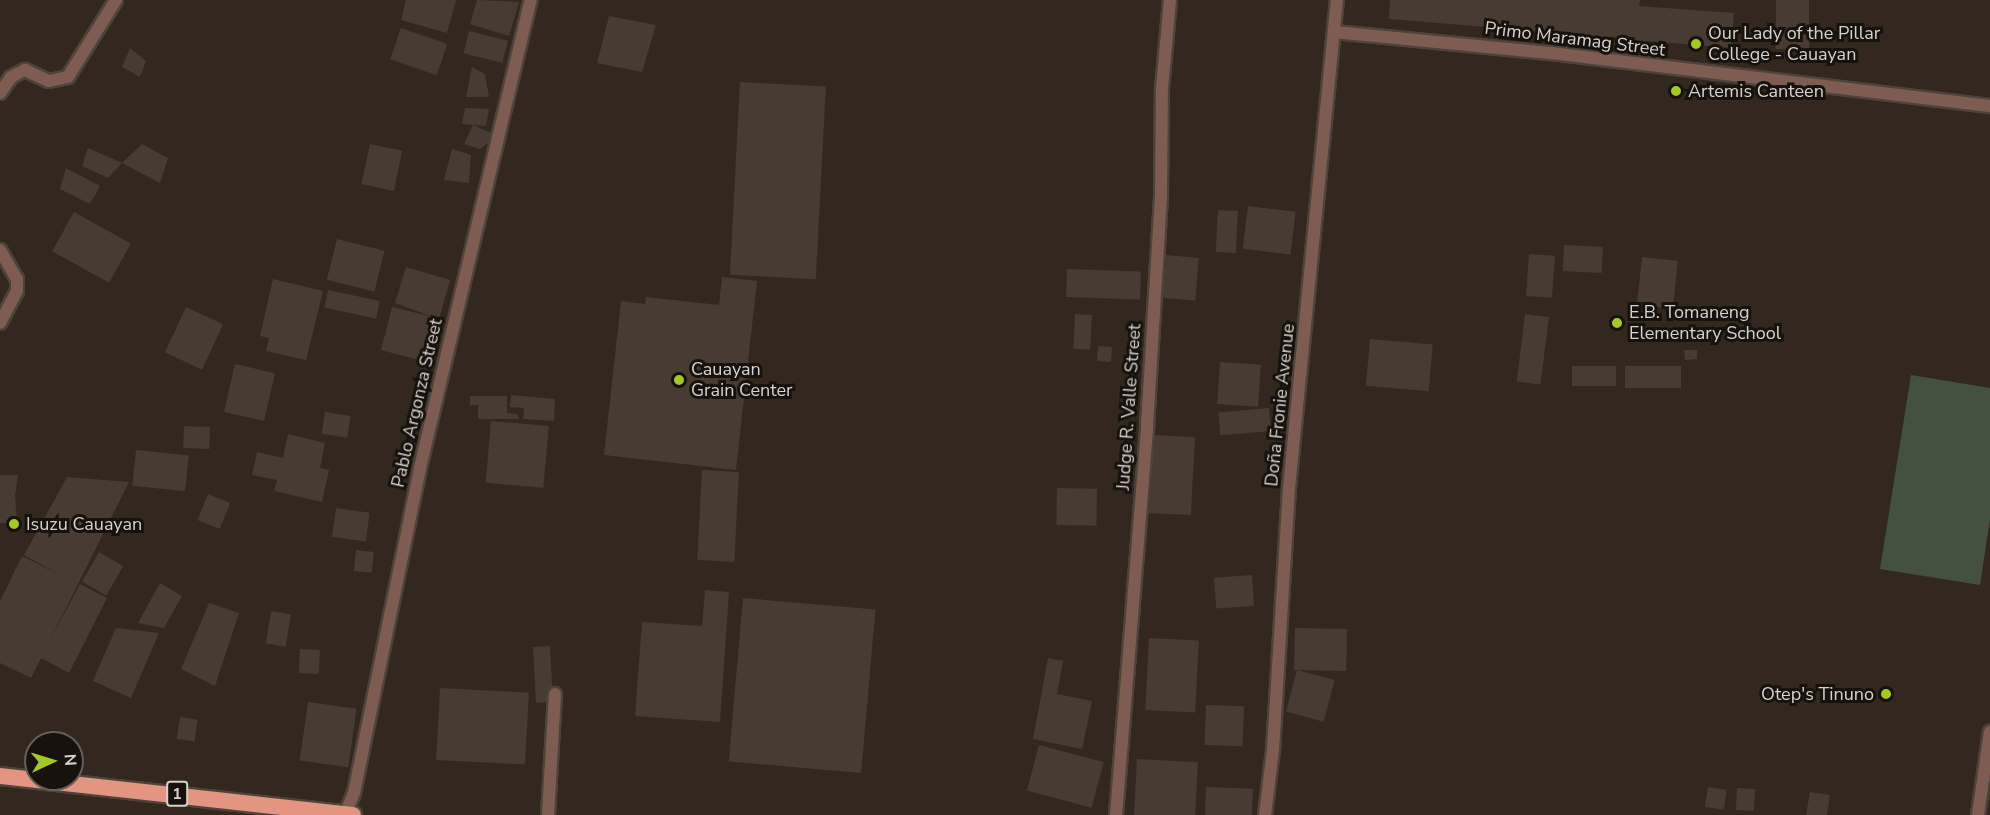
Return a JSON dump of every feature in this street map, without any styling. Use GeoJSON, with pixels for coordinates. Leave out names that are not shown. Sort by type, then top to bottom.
{"type":"FeatureCollection","features":[{"type":"Feature","properties":{"kind":"highway","name":"1"},"geometry":{"type":"LineString","coordinates":[[0,776],[347,815]]}},
{"type":"Feature","properties":{"kind":"street"},"geometry":{"type":"LineString","coordinates":[[0,93],[11,77],[25,70],[49,81],[68,77],[116,0]]}},
{"type":"Feature","properties":{"kind":"street","name":"Pablo Argonza Street"},"geometry":{"type":"LineString","coordinates":[[347,815],[354,793],[420,468],[531,0]]}},
{"type":"Feature","properties":{"kind":"street","name":"Judge R. Valle Street"},"geometry":{"type":"LineString","coordinates":[[1116,815],[1147,426],[1161,195],[1162,88],[1170,0]]}},
{"type":"Feature","properties":{"kind":"street","name":"Doña Fronie Avenue"},"geometry":{"type":"LineString","coordinates":[[1265,815],[1273,750],[1288,499],[1337,0]]}},
{"type":"Feature","properties":{"kind":"street","name":"Primo Maramag Street"},"geometry":{"type":"LineString","coordinates":[[1335,32],[1551,53],[1990,106]]}},
{"type":"Feature","properties":{"kind":"street"},"geometry":{"type":"LineString","coordinates":[[0,250],[17,279],[17,291],[0,323]]}},
{"type":"Feature","properties":{"kind":"street"},"geometry":{"type":"LineString","coordinates":[[548,815],[555,694]]}},
{"type":"Feature","properties":{"kind":"street"},"geometry":{"type":"LineString","coordinates":[[1978,815],[1987,778],[1990,732]]}},
{"type":"Feature","properties":{"kind":"green space"},"geometry":{"type":"Polygon","coordinates":[[[1911,375],[1990,388],[1990,519],[1980,585],[1880,569],[1911,375]]]}},
{"type":"Feature","properties":{"kind":"building"},"geometry":{"type":"Polygon","coordinates":[[[406,0],[456,0],[447,33],[401,20],[406,0]]]}},
{"type":"Feature","properties":{"kind":"building"},"geometry":{"type":"Polygon","coordinates":[[[477,0],[519,2],[509,36],[470,24],[477,0]]]}},
{"type":"Feature","properties":{"kind":"building"},"geometry":{"type":"Polygon","coordinates":[[[1390,0],[1640,0],[1639,6],[1734,13],[1731,48],[1648,41],[1646,54],[1617,52],[1618,38],[1389,19],[1390,0]]]}},
{"type":"Feature","properties":{"kind":"building"},"geometry":{"type":"Polygon","coordinates":[[[1776,0],[1809,0],[1809,49],[1776,49],[1776,0]]]}},
{"type":"Feature","properties":{"kind":"building"},"geometry":{"type":"Polygon","coordinates":[[[609,16],[656,25],[642,72],[597,63],[609,16]]]}},
{"type":"Feature","properties":{"kind":"building"},"geometry":{"type":"Polygon","coordinates":[[[401,28],[447,44],[437,75],[390,59],[401,28]]]}},
{"type":"Feature","properties":{"kind":"building"},"geometry":{"type":"Polygon","coordinates":[[[469,31],[508,41],[502,63],[463,53],[469,31]]]}},
{"type":"Feature","properties":{"kind":"building"},"geometry":{"type":"Polygon","coordinates":[[[130,48],[146,61],[140,77],[122,67],[130,48]]]}},
{"type":"Feature","properties":{"kind":"building"},"geometry":{"type":"Polygon","coordinates":[[[472,67],[485,74],[489,97],[466,97],[472,67]]]}},
{"type":"Feature","properties":{"kind":"building"},"geometry":{"type":"Polygon","coordinates":[[[740,82],[826,87],[816,279],[730,275],[740,82]]]}},
{"type":"Feature","properties":{"kind":"building"},"geometry":{"type":"Polygon","coordinates":[[[465,108],[489,109],[486,126],[462,124],[465,108]]]}},
{"type":"Feature","properties":{"kind":"building"},"geometry":{"type":"Polygon","coordinates":[[[473,125],[498,136],[480,149],[464,144],[473,125]]]}},
{"type":"Feature","properties":{"kind":"building"},"geometry":{"type":"Polygon","coordinates":[[[142,144],[168,158],[160,183],[122,163],[142,144]]]}},
{"type":"Feature","properties":{"kind":"building"},"geometry":{"type":"Polygon","coordinates":[[[370,144],[402,151],[394,191],[361,184],[370,144]]]}},
{"type":"Feature","properties":{"kind":"building"},"geometry":{"type":"Polygon","coordinates":[[[88,148],[122,163],[108,178],[82,166],[88,148]]]}},
{"type":"Feature","properties":{"kind":"building"},"geometry":{"type":"Polygon","coordinates":[[[452,149],[471,155],[469,183],[444,180],[452,149]]]}},
{"type":"Feature","properties":{"kind":"building"},"geometry":{"type":"Polygon","coordinates":[[[66,168],[100,186],[90,204],[60,189],[66,168]]]}},
{"type":"Feature","properties":{"kind":"building"},"geometry":{"type":"Polygon","coordinates":[[[1248,206],[1296,212],[1290,255],[1243,249],[1248,206]]]}},
{"type":"Feature","properties":{"kind":"building"},"geometry":{"type":"Polygon","coordinates":[[[1218,210],[1238,211],[1236,253],[1216,252],[1218,210]]]}},
{"type":"Feature","properties":{"kind":"building"},"geometry":{"type":"Polygon","coordinates":[[[74,212],[131,244],[109,283],[52,251],[74,212]]]}},
{"type":"Feature","properties":{"kind":"building"},"geometry":{"type":"Polygon","coordinates":[[[337,239],[385,251],[374,292],[327,280],[337,239]]]}},
{"type":"Feature","properties":{"kind":"building"},"geometry":{"type":"Polygon","coordinates":[[[1564,245],[1603,247],[1602,273],[1563,271],[1564,245]]]}},
{"type":"Feature","properties":{"kind":"building"},"geometry":{"type":"Polygon","coordinates":[[[1529,254],[1555,256],[1552,298],[1526,296],[1529,254]]]}},
{"type":"Feature","properties":{"kind":"building"},"geometry":{"type":"Polygon","coordinates":[[[1166,255],[1199,258],[1195,301],[1162,298],[1166,255]]]}},
{"type":"Feature","properties":{"kind":"building"},"geometry":{"type":"Polygon","coordinates":[[[1642,257],[1678,261],[1673,309],[1637,305],[1642,257]]]}},
{"type":"Feature","properties":{"kind":"building"},"geometry":{"type":"Polygon","coordinates":[[[406,267],[450,280],[427,362],[381,350],[392,307],[433,317],[395,303],[406,267]]]}},
{"type":"Feature","properties":{"kind":"building"},"geometry":{"type":"Polygon","coordinates":[[[1067,269],[1141,272],[1140,300],[1066,297],[1067,269]]]}},
{"type":"Feature","properties":{"kind":"building","name":"Cauayan Grain Center"},"geometry":{"type":"Polygon","coordinates":[[[722,277],[757,281],[736,470],[604,455],[621,301],[645,304],[646,297],[719,305],[722,277]]]}},
{"type":"Feature","properties":{"kind":"building"},"geometry":{"type":"Polygon","coordinates":[[[273,279],[323,291],[306,360],[266,351],[269,338],[260,336],[273,279]]]}},
{"type":"Feature","properties":{"kind":"building"},"geometry":{"type":"Polygon","coordinates":[[[328,290],[380,301],[376,319],[324,308],[328,290]]]}},
{"type":"Feature","properties":{"kind":"building"},"geometry":{"type":"Polygon","coordinates":[[[186,307],[223,324],[202,370],[165,352],[186,307]]]}},
{"type":"Feature","properties":{"kind":"building"},"geometry":{"type":"Polygon","coordinates":[[[1075,314],[1092,315],[1090,350],[1073,349],[1075,314]]]}},
{"type":"Feature","properties":{"kind":"building"},"geometry":{"type":"Polygon","coordinates":[[[1525,314],[1549,317],[1541,384],[1517,381],[1525,314]]]}},
{"type":"Feature","properties":{"kind":"building"},"geometry":{"type":"Polygon","coordinates":[[[1370,339],[1433,344],[1429,391],[1366,386],[1370,339]]]}},
{"type":"Feature","properties":{"kind":"building"},"geometry":{"type":"Polygon","coordinates":[[[1098,346],[1112,347],[1111,362],[1097,361],[1098,346]]]}},
{"type":"Feature","properties":{"kind":"building"},"geometry":{"type":"Polygon","coordinates":[[[1684,350],[1697,350],[1697,359],[1685,360],[1684,350]]]}},
{"type":"Feature","properties":{"kind":"building"},"geometry":{"type":"Polygon","coordinates":[[[1220,362],[1261,365],[1258,407],[1217,404],[1220,362]]]}},
{"type":"Feature","properties":{"kind":"building"},"geometry":{"type":"Polygon","coordinates":[[[235,364],[275,373],[264,421],[224,412],[235,364]]]}},
{"type":"Feature","properties":{"kind":"building"},"geometry":{"type":"Polygon","coordinates":[[[1572,366],[1616,366],[1616,386],[1572,386],[1572,366]]]}},
{"type":"Feature","properties":{"kind":"building"},"geometry":{"type":"Polygon","coordinates":[[[1625,366],[1681,366],[1681,388],[1625,388],[1625,366]]]}},
{"type":"Feature","properties":{"kind":"building"},"geometry":{"type":"Polygon","coordinates":[[[511,395],[555,399],[554,421],[523,419],[524,408],[510,407],[511,395]]]}},
{"type":"Feature","properties":{"kind":"building"},"geometry":{"type":"Polygon","coordinates":[[[470,396],[507,396],[507,413],[517,414],[519,419],[478,419],[478,405],[470,405],[470,396]]]}},
{"type":"Feature","properties":{"kind":"building"},"geometry":{"type":"Polygon","coordinates":[[[1269,408],[1271,431],[1220,435],[1218,412],[1269,408]]]}},
{"type":"Feature","properties":{"kind":"building"},"geometry":{"type":"Polygon","coordinates":[[[325,412],[351,416],[347,438],[322,434],[325,412]]]}},
{"type":"Feature","properties":{"kind":"building"},"geometry":{"type":"Polygon","coordinates":[[[491,421],[549,426],[543,488],[486,483],[491,421]]]}},
{"type":"Feature","properties":{"kind":"building"},"geometry":{"type":"Polygon","coordinates":[[[184,426],[210,427],[209,449],[183,448],[184,426]]]}},
{"type":"Feature","properties":{"kind":"building"},"geometry":{"type":"Polygon","coordinates":[[[288,434],[325,443],[320,468],[329,470],[322,502],[274,491],[277,480],[252,475],[257,452],[283,458],[288,434]]]}},
{"type":"Feature","properties":{"kind":"building"},"geometry":{"type":"Polygon","coordinates":[[[1153,435],[1195,437],[1191,515],[1149,513],[1153,435]]]}},
{"type":"Feature","properties":{"kind":"building"},"geometry":{"type":"Polygon","coordinates":[[[136,450],[189,456],[185,491],[132,486],[136,450]]]}},
{"type":"Feature","properties":{"kind":"building"},"geometry":{"type":"Polygon","coordinates":[[[702,470],[739,472],[734,562],[697,560],[702,470]]]}},
{"type":"Feature","properties":{"kind":"building"},"geometry":{"type":"Polygon","coordinates":[[[0,475],[18,475],[15,496],[17,523],[0,523],[0,475]]]}},
{"type":"Feature","properties":{"kind":"building"},"geometry":{"type":"Polygon","coordinates":[[[67,477],[129,482],[49,642],[80,584],[107,598],[69,673],[41,658],[31,678],[0,663],[0,601],[22,556],[62,576],[24,555],[67,477]]]}},
{"type":"Feature","properties":{"kind":"building"},"geometry":{"type":"Polygon","coordinates":[[[1057,488],[1097,489],[1096,526],[1056,525],[1057,488]]]}},
{"type":"Feature","properties":{"kind":"building"},"geometry":{"type":"Polygon","coordinates":[[[208,494],[230,503],[220,529],[198,520],[208,494]]]}},
{"type":"Feature","properties":{"kind":"building"},"geometry":{"type":"Polygon","coordinates":[[[336,508],[370,513],[366,541],[332,537],[336,508]]]}},
{"type":"Feature","properties":{"kind":"building"},"geometry":{"type":"Polygon","coordinates":[[[356,550],[374,552],[372,573],[354,571],[356,550]]]}},
{"type":"Feature","properties":{"kind":"building"},"geometry":{"type":"Polygon","coordinates":[[[99,552],[123,566],[106,595],[82,581],[99,552]]]}},
{"type":"Feature","properties":{"kind":"building"},"geometry":{"type":"Polygon","coordinates":[[[1252,575],[1254,606],[1216,609],[1214,578],[1252,575]]]}},
{"type":"Feature","properties":{"kind":"building"},"geometry":{"type":"Polygon","coordinates":[[[160,583],[182,596],[164,628],[138,623],[160,583]]]}},
{"type":"Feature","properties":{"kind":"building"},"geometry":{"type":"Polygon","coordinates":[[[705,590],[729,592],[720,722],[635,716],[642,622],[702,626],[705,590]]]}},
{"type":"Feature","properties":{"kind":"building"},"geometry":{"type":"Polygon","coordinates":[[[743,598],[875,610],[861,773],[729,761],[743,598]]]}},
{"type":"Feature","properties":{"kind":"building"},"geometry":{"type":"Polygon","coordinates":[[[209,603],[239,613],[215,686],[181,669],[209,603]]]}},
{"type":"Feature","properties":{"kind":"building"},"geometry":{"type":"Polygon","coordinates":[[[271,611],[291,614],[286,647],[266,644],[271,611]]]}},
{"type":"Feature","properties":{"kind":"building"},"geometry":{"type":"Polygon","coordinates":[[[116,628],[159,633],[131,698],[93,681],[116,628]]]}},
{"type":"Feature","properties":{"kind":"building"},"geometry":{"type":"Polygon","coordinates":[[[1295,628],[1347,629],[1346,671],[1294,670],[1295,628]]]}},
{"type":"Feature","properties":{"kind":"building"},"geometry":{"type":"Polygon","coordinates":[[[1149,638],[1199,641],[1195,713],[1145,710],[1149,638]]]}},
{"type":"Feature","properties":{"kind":"building"},"geometry":{"type":"Polygon","coordinates":[[[550,646],[553,702],[536,703],[533,647],[550,646]]]}},
{"type":"Feature","properties":{"kind":"building"},"geometry":{"type":"Polygon","coordinates":[[[300,649],[320,650],[319,674],[299,673],[300,649]]]}},
{"type":"Feature","properties":{"kind":"building"},"geometry":{"type":"Polygon","coordinates":[[[1048,658],[1063,661],[1057,694],[1092,701],[1082,749],[1033,739],[1048,658]]]}},
{"type":"Feature","properties":{"kind":"building"},"geometry":{"type":"Polygon","coordinates":[[[1297,670],[1335,680],[1324,722],[1286,712],[1297,670]]]}},
{"type":"Feature","properties":{"kind":"building"},"geometry":{"type":"Polygon","coordinates":[[[440,688],[529,693],[525,765],[436,760],[440,688]]]}},
{"type":"Feature","properties":{"kind":"building"},"geometry":{"type":"Polygon","coordinates":[[[308,702],[357,709],[348,767],[300,760],[308,702]]]}},
{"type":"Feature","properties":{"kind":"building"},"geometry":{"type":"Polygon","coordinates":[[[1206,705],[1244,706],[1243,746],[1205,745],[1206,705]]]}},
{"type":"Feature","properties":{"kind":"building"},"geometry":{"type":"Polygon","coordinates":[[[180,717],[198,720],[194,742],[177,739],[180,717]]]}},
{"type":"Feature","properties":{"kind":"building"},"geometry":{"type":"Polygon","coordinates":[[[1039,745],[1104,762],[1092,808],[1027,790],[1039,745]]]}},
{"type":"Feature","properties":{"kind":"building"},"geometry":{"type":"Polygon","coordinates":[[[1137,759],[1198,762],[1195,815],[1134,815],[1137,759]]]}},
{"type":"Feature","properties":{"kind":"building"},"geometry":{"type":"Polygon","coordinates":[[[1206,787],[1253,789],[1252,815],[1205,815],[1206,787]]]}},
{"type":"Feature","properties":{"kind":"building"},"geometry":{"type":"Polygon","coordinates":[[[1708,787],[1727,790],[1724,810],[1705,807],[1708,787]]]}},
{"type":"Feature","properties":{"kind":"building"},"geometry":{"type":"Polygon","coordinates":[[[1737,788],[1755,789],[1754,811],[1736,810],[1737,788]]]}},
{"type":"Feature","properties":{"kind":"building"},"geometry":{"type":"Polygon","coordinates":[[[1810,792],[1830,795],[1827,815],[1806,815],[1810,792]]]}},
{"type":"Feature","properties":{"kind":"place","name":"Our Lady of the Pillar College - Cauayan"},"geometry":{"type":"Point","coordinates":[1696,44]}},
{"type":"Feature","properties":{"kind":"place","name":"Artemis Canteen"},"geometry":{"type":"Point","coordinates":[1676,91]}},
{"type":"Feature","properties":{"kind":"place","name":"E.B. Tomaneng Elementary School"},"geometry":{"type":"Point","coordinates":[1617,323]}},
{"type":"Feature","properties":{"kind":"place","name":"Cauayan Grain Center"},"geometry":{"type":"Point","coordinates":[679,380]}},
{"type":"Feature","properties":{"kind":"place","name":"Isuzu Cauayan"},"geometry":{"type":"Point","coordinates":[14,524]}},
{"type":"Feature","properties":{"kind":"place","name":"Otep's Tinuno"},"geometry":{"type":"Point","coordinates":[1886,694]}}]}
